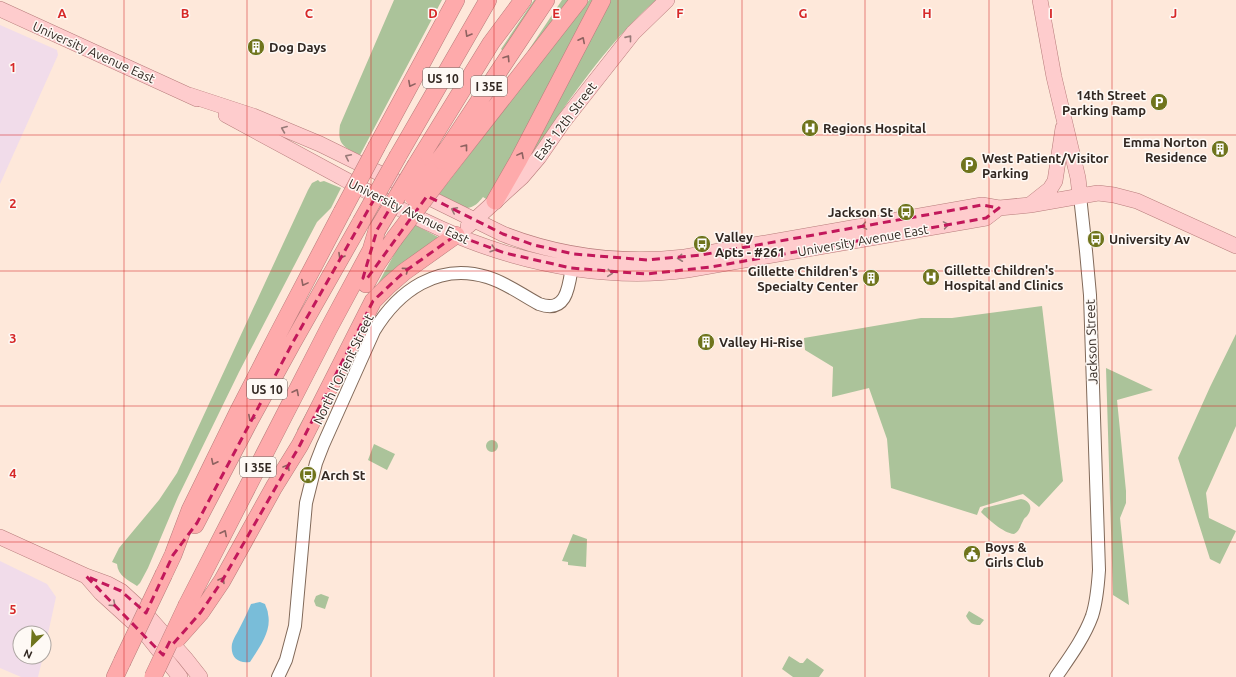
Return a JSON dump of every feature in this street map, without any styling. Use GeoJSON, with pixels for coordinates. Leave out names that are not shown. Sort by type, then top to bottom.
{"type":"FeatureCollection","features":[{"type":"Feature","properties":{"kind":"highway"},"geometry":{"type":"LineString","coordinates":[[118,670],[173,555],[190,510],[238,412],[284,321],[456,0]]}},
{"type":"Feature","properties":{"kind":"highway","name":"US 10"},"geometry":{"type":"LineString","coordinates":[[173,555],[197,523],[250,420],[318,297],[488,0]]}},
{"type":"Feature","properties":{"kind":"highway","name":"US 10"},"geometry":{"type":"LineString","coordinates":[[371,250],[386,235],[429,171],[512,0]]}},
{"type":"Feature","properties":{"kind":"highway"},"geometry":{"type":"LineString","coordinates":[[491,43],[523,0]]}},
{"type":"Feature","properties":{"kind":"highway","name":"I 35E"},"geometry":{"type":"LineString","coordinates":[[429,171],[450,145],[546,0]]}},
{"type":"Feature","properties":{"kind":"highway"},"geometry":{"type":"LineString","coordinates":[[329,328],[350,312],[377,264],[386,235],[429,171],[579,0]]}},
{"type":"Feature","properties":{"kind":"highway"},"geometry":{"type":"LineString","coordinates":[[495,201],[602,0]]}},
{"type":"Feature","properties":{"kind":"highway"},"geometry":{"type":"LineString","coordinates":[[194,609],[222,580],[274,487],[300,445],[373,301],[388,285],[404,272],[456,235]]}},
{"type":"Feature","properties":{"kind":"highway","name":"I 35E"},"geometry":{"type":"LineString","coordinates":[[153,677],[164,654],[194,609],[329,328],[371,250]]}},
{"type":"Feature","properties":{"kind":"main road","name":"East 12th Street"},"geometry":{"type":"LineString","coordinates":[[456,235],[474,221],[526,172],[633,33],[667,0]]}},
{"type":"Feature","properties":{"kind":"main road","name":"Jackson Street"},"geometry":{"type":"LineString","coordinates":[[1040,0],[1054,77],[1074,158],[1080,196]]}},
{"type":"Feature","properties":{"kind":"main road","name":"University Avenue East"},"geometry":{"type":"LineString","coordinates":[[0,9],[189,95],[382,200],[456,235],[481,245],[505,252],[572,261],[685,257],[982,205],[998,208],[1030,205],[1098,193],[1114,195],[1137,201],[1236,246]]}},
{"type":"Feature","properties":{"kind":"main road","name":"University Avenue East"},"geometry":{"type":"LineString","coordinates":[[189,95],[253,116],[320,144],[474,221],[518,240],[550,250],[572,261]]}},
{"type":"Feature","properties":{"kind":"main road"},"geometry":{"type":"LineString","coordinates":[[1030,205],[1050,189],[1055,181],[1064,121]]}},
{"type":"Feature","properties":{"kind":"main road"},"geometry":{"type":"LineString","coordinates":[[0,537],[121,591],[145,613],[200,677]]}},
{"type":"Feature","properties":{"kind":"main road"},"geometry":{"type":"LineString","coordinates":[[86,576],[99,591],[145,633],[180,677]]}},
{"type":"Feature","properties":{"kind":"street","name":"Jackson Street"},"geometry":{"type":"LineString","coordinates":[[1056,677],[1082,638],[1093,615],[1098,586],[1090,303],[1080,196]]}},
{"type":"Feature","properties":{"kind":"street","name":"North l'Orient Street"},"geometry":{"type":"LineString","coordinates":[[278,677],[286,660],[295,626],[306,504],[316,462],[374,331],[380,321],[393,304],[415,286],[438,277],[458,273],[474,274],[493,279],[539,304],[544,306],[553,306],[558,304],[566,295],[569,286],[572,261]]}},
{"type":"Feature","properties":{"kind":"highlighted area"},"geometry":{"type":"Polygon","coordinates":[[[376,196],[392,205],[377,230],[363,278],[366,280],[427,196],[503,234],[534,245],[574,254],[647,260],[701,255],[982,205],[999,208],[986,218],[711,267],[646,274],[571,268],[505,253],[456,235],[404,272],[373,301],[300,445],[222,581],[201,612],[173,644],[170,641],[163,655],[86,576],[121,591],[146,613],[173,555],[197,523],[293,342],[376,196]]]}},
{"type":"Feature","properties":{"kind":"shaded area"},"geometry":{"type":"Polygon","coordinates":[[[0,25],[57,50],[58,55],[0,184],[0,25]]]}},
{"type":"Feature","properties":{"kind":"shaded area"},"geometry":{"type":"Polygon","coordinates":[[[0,561],[47,584],[56,597],[50,625],[12,625],[12,665],[41,665],[38,677],[21,677],[0,668],[0,561]]]}},
{"type":"Feature","properties":{"kind":"green space"},"geometry":{"type":"Polygon","coordinates":[[[394,0],[442,0],[360,155],[350,150],[341,141],[339,132],[340,125],[394,0]]]}},
{"type":"Feature","properties":{"kind":"green space"},"geometry":{"type":"Polygon","coordinates":[[[534,0],[537,0],[503,51],[501,49],[534,0]]]}},
{"type":"Feature","properties":{"kind":"green space"},"geometry":{"type":"Polygon","coordinates":[[[562,0],[569,0],[529,52],[528,51],[562,0]]]}},
{"type":"Feature","properties":{"kind":"green space"},"geometry":{"type":"Polygon","coordinates":[[[589,0],[598,0],[501,183],[486,199],[483,197],[480,201],[469,208],[466,208],[439,194],[589,0]]]}},
{"type":"Feature","properties":{"kind":"green space"},"geometry":{"type":"Polygon","coordinates":[[[606,0],[656,0],[619,37],[586,77],[526,163],[606,0]]]}},
{"type":"Feature","properties":{"kind":"green space"},"geometry":{"type":"Polygon","coordinates":[[[318,180],[320,182],[324,181],[341,188],[331,208],[317,222],[239,372],[178,497],[148,568],[137,586],[121,575],[117,564],[112,562],[119,548],[159,500],[177,473],[308,190],[312,183],[318,180]]]}},
{"type":"Feature","properties":{"kind":"green space"},"geometry":{"type":"Polygon","coordinates":[[[415,225],[440,239],[403,266],[300,431],[297,430],[401,242],[415,225]]]}},
{"type":"Feature","properties":{"kind":"green space"},"geometry":{"type":"Polygon","coordinates":[[[1042,306],[1063,481],[1039,507],[1023,494],[980,507],[977,515],[891,488],[887,439],[869,388],[832,397],[833,367],[805,350],[804,338],[921,318],[952,318],[1042,306]]]}},
{"type":"Feature","properties":{"kind":"green space"},"geometry":{"type":"Polygon","coordinates":[[[1236,334],[1236,426],[1206,493],[1209,518],[1236,531],[1220,564],[1210,559],[1178,458],[1236,334]]]}},
{"type":"Feature","properties":{"kind":"green space"},"geometry":{"type":"Polygon","coordinates":[[[1106,368],[1153,390],[1117,400],[1126,491],[1126,503],[1120,518],[1129,605],[1113,595],[1106,368]]]}},
{"type":"Feature","properties":{"kind":"green space"},"geometry":{"type":"Polygon","coordinates":[[[494,440],[497,441],[497,451],[490,452],[487,451],[486,444],[487,441],[494,440]]]}},
{"type":"Feature","properties":{"kind":"green space"},"geometry":{"type":"Polygon","coordinates":[[[374,444],[395,454],[387,470],[368,460],[374,444]]]}},
{"type":"Feature","properties":{"kind":"green space"},"geometry":{"type":"Polygon","coordinates":[[[1021,499],[1029,503],[1030,511],[1019,530],[1014,534],[1005,531],[981,512],[984,508],[1021,499]]]}},
{"type":"Feature","properties":{"kind":"green space"},"geometry":{"type":"Polygon","coordinates":[[[573,534],[587,539],[586,567],[568,565],[568,562],[562,561],[573,534]]]}},
{"type":"Feature","properties":{"kind":"green space"},"geometry":{"type":"Polygon","coordinates":[[[321,594],[329,597],[325,609],[316,606],[314,601],[316,596],[321,594]]]}},
{"type":"Feature","properties":{"kind":"green space"},"geometry":{"type":"Polygon","coordinates":[[[969,611],[984,620],[980,625],[975,625],[969,620],[966,616],[969,611]]]}},
{"type":"Feature","properties":{"kind":"green space"},"geometry":{"type":"Polygon","coordinates":[[[789,656],[800,663],[803,663],[807,658],[824,670],[819,677],[793,677],[782,669],[789,656]]]}},
{"type":"Feature","properties":{"kind":"water"},"geometry":{"type":"Polygon","coordinates":[[[260,602],[265,604],[268,612],[268,627],[261,645],[250,662],[242,662],[236,659],[232,653],[232,643],[251,604],[260,602]]]}},
{"type":"Feature","properties":{"kind":"place","name":"Dog Days"},"geometry":{"type":"Point","coordinates":[256,47]}},
{"type":"Feature","properties":{"kind":"place","name":"14th Street Parking Ramp"},"geometry":{"type":"Point","coordinates":[1159,102]}},
{"type":"Feature","properties":{"kind":"place","name":"Regions Hospital"},"geometry":{"type":"Point","coordinates":[810,128]}},
{"type":"Feature","properties":{"kind":"place","name":"Emma Norton Residence"},"geometry":{"type":"Point","coordinates":[1220,149]}},
{"type":"Feature","properties":{"kind":"place","name":"West Patient/Visitor Parking"},"geometry":{"type":"Point","coordinates":[969,165]}},
{"type":"Feature","properties":{"kind":"place","name":"Jackson St"},"geometry":{"type":"Point","coordinates":[906,212]}},
{"type":"Feature","properties":{"kind":"place","name":"University Av"},"geometry":{"type":"Point","coordinates":[1096,239]}},
{"type":"Feature","properties":{"kind":"place","name":"Valley Apts - #261"},"geometry":{"type":"Point","coordinates":[702,244]}},
{"type":"Feature","properties":{"kind":"place","name":"Gillette Children's Hospital and Clinics"},"geometry":{"type":"Point","coordinates":[931,277]}},
{"type":"Feature","properties":{"kind":"place","name":"Gillette Children's Specialty Center"},"geometry":{"type":"Point","coordinates":[871,278]}},
{"type":"Feature","properties":{"kind":"place","name":"Valley Hi-Rise"},"geometry":{"type":"Point","coordinates":[706,342]}},
{"type":"Feature","properties":{"kind":"place","name":"Arch St"},"geometry":{"type":"Point","coordinates":[308,475]}},
{"type":"Feature","properties":{"kind":"place","name":"Boys & Girls Club"},"geometry":{"type":"Point","coordinates":[972,554]}}]}
